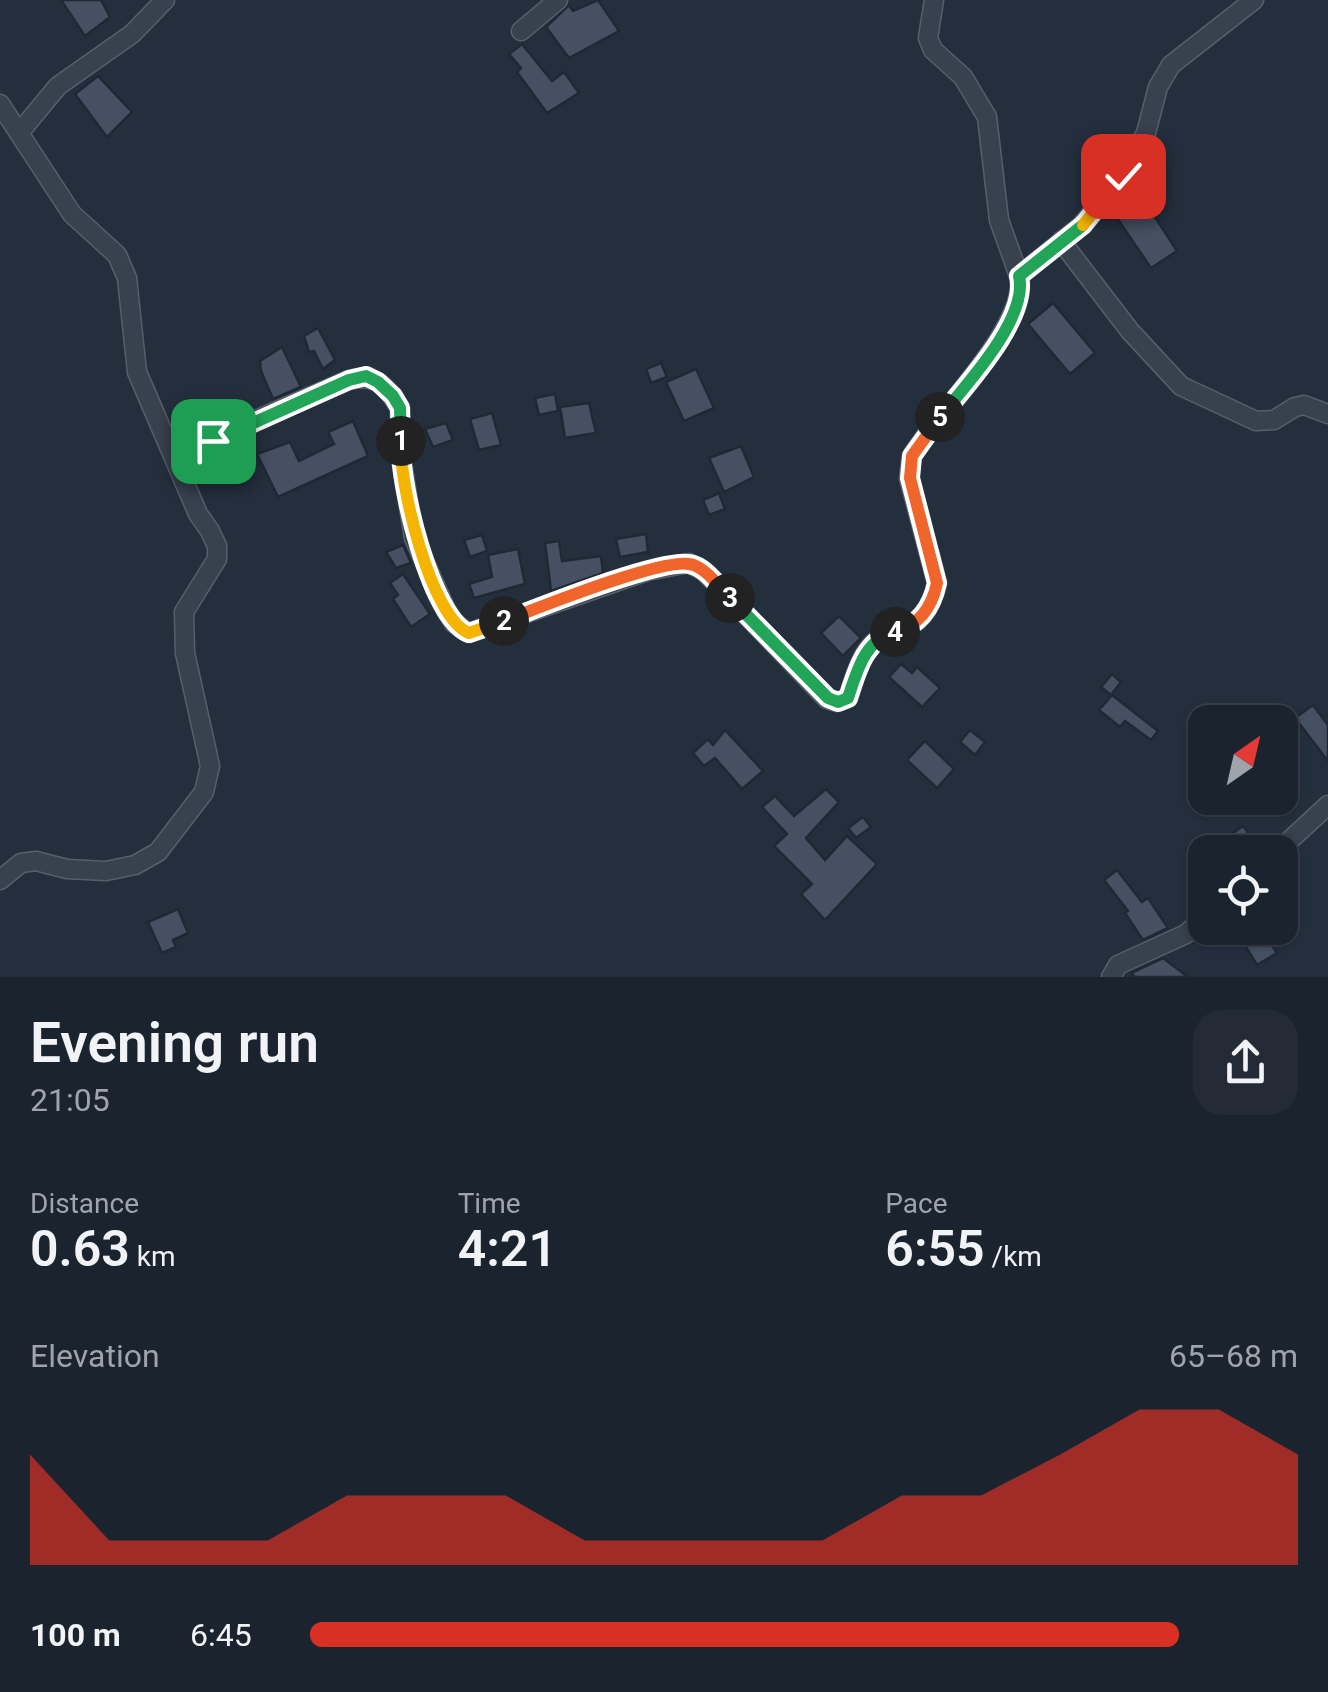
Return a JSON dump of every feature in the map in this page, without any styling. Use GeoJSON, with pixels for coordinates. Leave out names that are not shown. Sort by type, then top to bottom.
{"type":"FeatureCollection","features":[{"type":"Feature","properties":{"kind":"street"},"geometry":{"type":"LineString","coordinates":[[19,133],[58,86],[132,34],[166,0]]}},
{"type":"Feature","properties":{"kind":"street"},"geometry":{"type":"LineString","coordinates":[[521,31],[558,0]]}},
{"type":"Feature","properties":{"kind":"street"},"geometry":{"type":"LineString","coordinates":[[176,460],[239,427],[366,376],[378,382],[400,408],[402,472],[414,538],[446,610],[461,630],[469,633],[647,571],[689,564],[704,571],[828,698],[838,702],[848,698],[870,646],[885,634],[902,631],[922,618],[934,599],[937,583],[910,478],[912,456],[998,341],[1020,298],[1019,276],[999,220],[987,117],[963,77],[933,50],[928,38],[934,0]]}},
{"type":"Feature","properties":{"kind":"street"},"geometry":{"type":"LineString","coordinates":[[1019,276],[1081,226],[1123,176],[1146,134],[1158,87],[1171,64],[1254,0]]}},
{"type":"Feature","properties":{"kind":"street"},"geometry":{"type":"LineString","coordinates":[[0,104],[72,214],[118,255],[127,278],[137,372],[198,514],[216,546],[217,559],[184,612],[185,653],[210,766],[204,792],[158,852],[135,865],[106,871],[36,861],[21,863],[0,880]]}},
{"type":"Feature","properties":{"kind":"street"},"geometry":{"type":"LineString","coordinates":[[1061,241],[1130,330],[1181,386],[1256,421],[1274,420],[1304,406],[1328,414]]}},
{"type":"Feature","properties":{"kind":"street"},"geometry":{"type":"LineString","coordinates":[[1295,835],[1328,804]]}},
{"type":"Feature","properties":{"kind":"street"},"geometry":{"type":"LineString","coordinates":[[1111,977],[1118,965],[1188,932]]}},
{"type":"Feature","properties":{"kind":"building"},"geometry":{"type":"Polygon","coordinates":[[[61,0],[101,0],[110,17],[85,36],[61,0]]]}},
{"type":"Feature","properties":{"kind":"building"},"geometry":{"type":"Polygon","coordinates":[[[598,0],[619,31],[569,58],[546,27],[569,5],[573,11],[598,0]]]}},
{"type":"Feature","properties":{"kind":"building"},"geometry":{"type":"Polygon","coordinates":[[[522,44],[552,81],[564,72],[579,93],[547,113],[517,72],[521,68],[509,54],[522,44]]]}},
{"type":"Feature","properties":{"kind":"building"},"geometry":{"type":"Polygon","coordinates":[[[98,76],[132,112],[107,137],[75,94],[98,76]]]}},
{"type":"Feature","properties":{"kind":"building"},"geometry":{"type":"Polygon","coordinates":[[[1144,200],[1177,251],[1151,268],[1117,218],[1144,200]]]}},
{"type":"Feature","properties":{"kind":"building"},"geometry":{"type":"Polygon","coordinates":[[[1053,303],[1095,353],[1070,374],[1028,324],[1053,303]]]}},
{"type":"Feature","properties":{"kind":"building"},"geometry":{"type":"Polygon","coordinates":[[[318,328],[335,360],[323,369],[314,351],[309,352],[304,336],[318,328]]]}},
{"type":"Feature","properties":{"kind":"building"},"geometry":{"type":"Polygon","coordinates":[[[282,347],[301,387],[273,399],[260,361],[282,347]]]}},
{"type":"Feature","properties":{"kind":"building"},"geometry":{"type":"Polygon","coordinates":[[[661,363],[667,377],[651,383],[646,369],[661,363]]]}},
{"type":"Feature","properties":{"kind":"building"},"geometry":{"type":"Polygon","coordinates":[[[696,369],[714,408],[684,421],[666,382],[696,369]]]}},
{"type":"Feature","properties":{"kind":"building"},"geometry":{"type":"Polygon","coordinates":[[[555,394],[558,411],[539,415],[535,398],[555,394]]]}},
{"type":"Feature","properties":{"kind":"building"},"geometry":{"type":"Polygon","coordinates":[[[589,403],[596,433],[565,438],[560,407],[589,403]]]}},
{"type":"Feature","properties":{"kind":"building"},"geometry":{"type":"Polygon","coordinates":[[[492,413],[501,445],[479,450],[470,419],[492,413]]]}},
{"type":"Feature","properties":{"kind":"building"},"geometry":{"type":"Polygon","coordinates":[[[353,421],[368,456],[278,497],[257,454],[290,442],[299,461],[334,444],[328,432],[353,421]]]}},
{"type":"Feature","properties":{"kind":"building"},"geometry":{"type":"Polygon","coordinates":[[[446,423],[453,440],[433,447],[425,429],[446,423]]]}},
{"type":"Feature","properties":{"kind":"building"},"geometry":{"type":"Polygon","coordinates":[[[741,446],[754,477],[724,492],[709,458],[741,446]]]}},
{"type":"Feature","properties":{"kind":"building"},"geometry":{"type":"Polygon","coordinates":[[[719,493],[725,509],[709,515],[703,500],[719,493]]]}},
{"type":"Feature","properties":{"kind":"building"},"geometry":{"type":"Polygon","coordinates":[[[646,534],[648,552],[620,557],[616,539],[646,534]]]}},
{"type":"Feature","properties":{"kind":"building"},"geometry":{"type":"Polygon","coordinates":[[[482,535],[487,551],[470,557],[464,540],[482,535]]]}},
{"type":"Feature","properties":{"kind":"building"},"geometry":{"type":"Polygon","coordinates":[[[559,541],[562,561],[601,556],[603,573],[551,591],[545,543],[559,541]]]}},
{"type":"Feature","properties":{"kind":"building"},"geometry":{"type":"Polygon","coordinates":[[[403,545],[411,563],[396,568],[386,552],[403,545]]]}},
{"type":"Feature","properties":{"kind":"building"},"geometry":{"type":"Polygon","coordinates":[[[518,549],[525,584],[474,598],[469,584],[492,577],[488,555],[518,549]]]}},
{"type":"Feature","properties":{"kind":"building"},"geometry":{"type":"Polygon","coordinates":[[[403,574],[430,614],[411,627],[393,599],[398,595],[390,583],[403,574]]]}},
{"type":"Feature","properties":{"kind":"building"},"geometry":{"type":"Polygon","coordinates":[[[839,616],[861,638],[843,656],[821,633],[839,616]]]}},
{"type":"Feature","properties":{"kind":"building"},"geometry":{"type":"Polygon","coordinates":[[[901,664],[912,673],[917,667],[940,688],[922,707],[889,677],[901,664]]]}},
{"type":"Feature","properties":{"kind":"building"},"geometry":{"type":"Polygon","coordinates":[[[1112,674],[1121,682],[1111,695],[1101,687],[1112,674]]]}},
{"type":"Feature","properties":{"kind":"building"},"geometry":{"type":"Polygon","coordinates":[[[1112,695],[1158,731],[1151,740],[1125,721],[1120,727],[1099,710],[1112,695]]]}},
{"type":"Feature","properties":{"kind":"building"},"geometry":{"type":"Polygon","coordinates":[[[1313,705],[1328,725],[1328,761],[1298,722],[1298,716],[1313,705]]]}},
{"type":"Feature","properties":{"kind":"building"},"geometry":{"type":"Polygon","coordinates":[[[725,730],[763,771],[742,789],[715,758],[704,766],[693,753],[708,739],[713,745],[725,730]]]}},
{"type":"Feature","properties":{"kind":"building"},"geometry":{"type":"Polygon","coordinates":[[[970,730],[985,742],[975,755],[960,742],[970,730]]]}},
{"type":"Feature","properties":{"kind":"building"},"geometry":{"type":"Polygon","coordinates":[[[925,741],[954,769],[937,788],[907,760],[925,741]]]}},
{"type":"Feature","properties":{"kind":"building"},"geometry":{"type":"Polygon","coordinates":[[[826,789],[839,802],[806,838],[825,860],[847,836],[877,864],[825,920],[801,894],[812,884],[774,846],[787,834],[762,807],[775,796],[794,816],[826,789]]]}},
{"type":"Feature","properties":{"kind":"building"},"geometry":{"type":"Polygon","coordinates":[[[863,817],[871,827],[856,838],[848,828],[863,817]]]}},
{"type":"Feature","properties":{"kind":"building"},"geometry":{"type":"Polygon","coordinates":[[[1243,826],[1250,835],[1230,835],[1243,826]]]}},
{"type":"Feature","properties":{"kind":"building"},"geometry":{"type":"Polygon","coordinates":[[[1117,870],[1142,902],[1148,898],[1168,928],[1143,940],[1125,913],[1128,911],[1104,880],[1117,870]]]}},
{"type":"Feature","properties":{"kind":"building"},"geometry":{"type":"Polygon","coordinates":[[[178,909],[188,933],[173,940],[176,947],[162,953],[148,922],[178,909]]]}},
{"type":"Feature","properties":{"kind":"building"},"geometry":{"type":"Polygon","coordinates":[[[1245,945],[1272,945],[1277,953],[1257,965],[1245,945]]]}},
{"type":"Feature","properties":{"kind":"building"},"geometry":{"type":"Polygon","coordinates":[[[1163,958],[1188,977],[1135,977],[1131,973],[1163,958]]]}},
{"type":"Feature","properties":{"kind":"route"},"geometry":{"type":"LineString","coordinates":[[213,441],[366,376],[393,396],[400,408],[402,472],[414,538],[446,610],[461,630],[469,633],[647,571],[689,564],[704,571],[794,665],[828,698],[838,702],[848,698],[870,646],[885,634],[902,631],[922,618],[934,599],[937,583],[910,478],[912,456],[998,341],[1020,298],[1019,276],[1081,226],[1123,176]]}}]}
